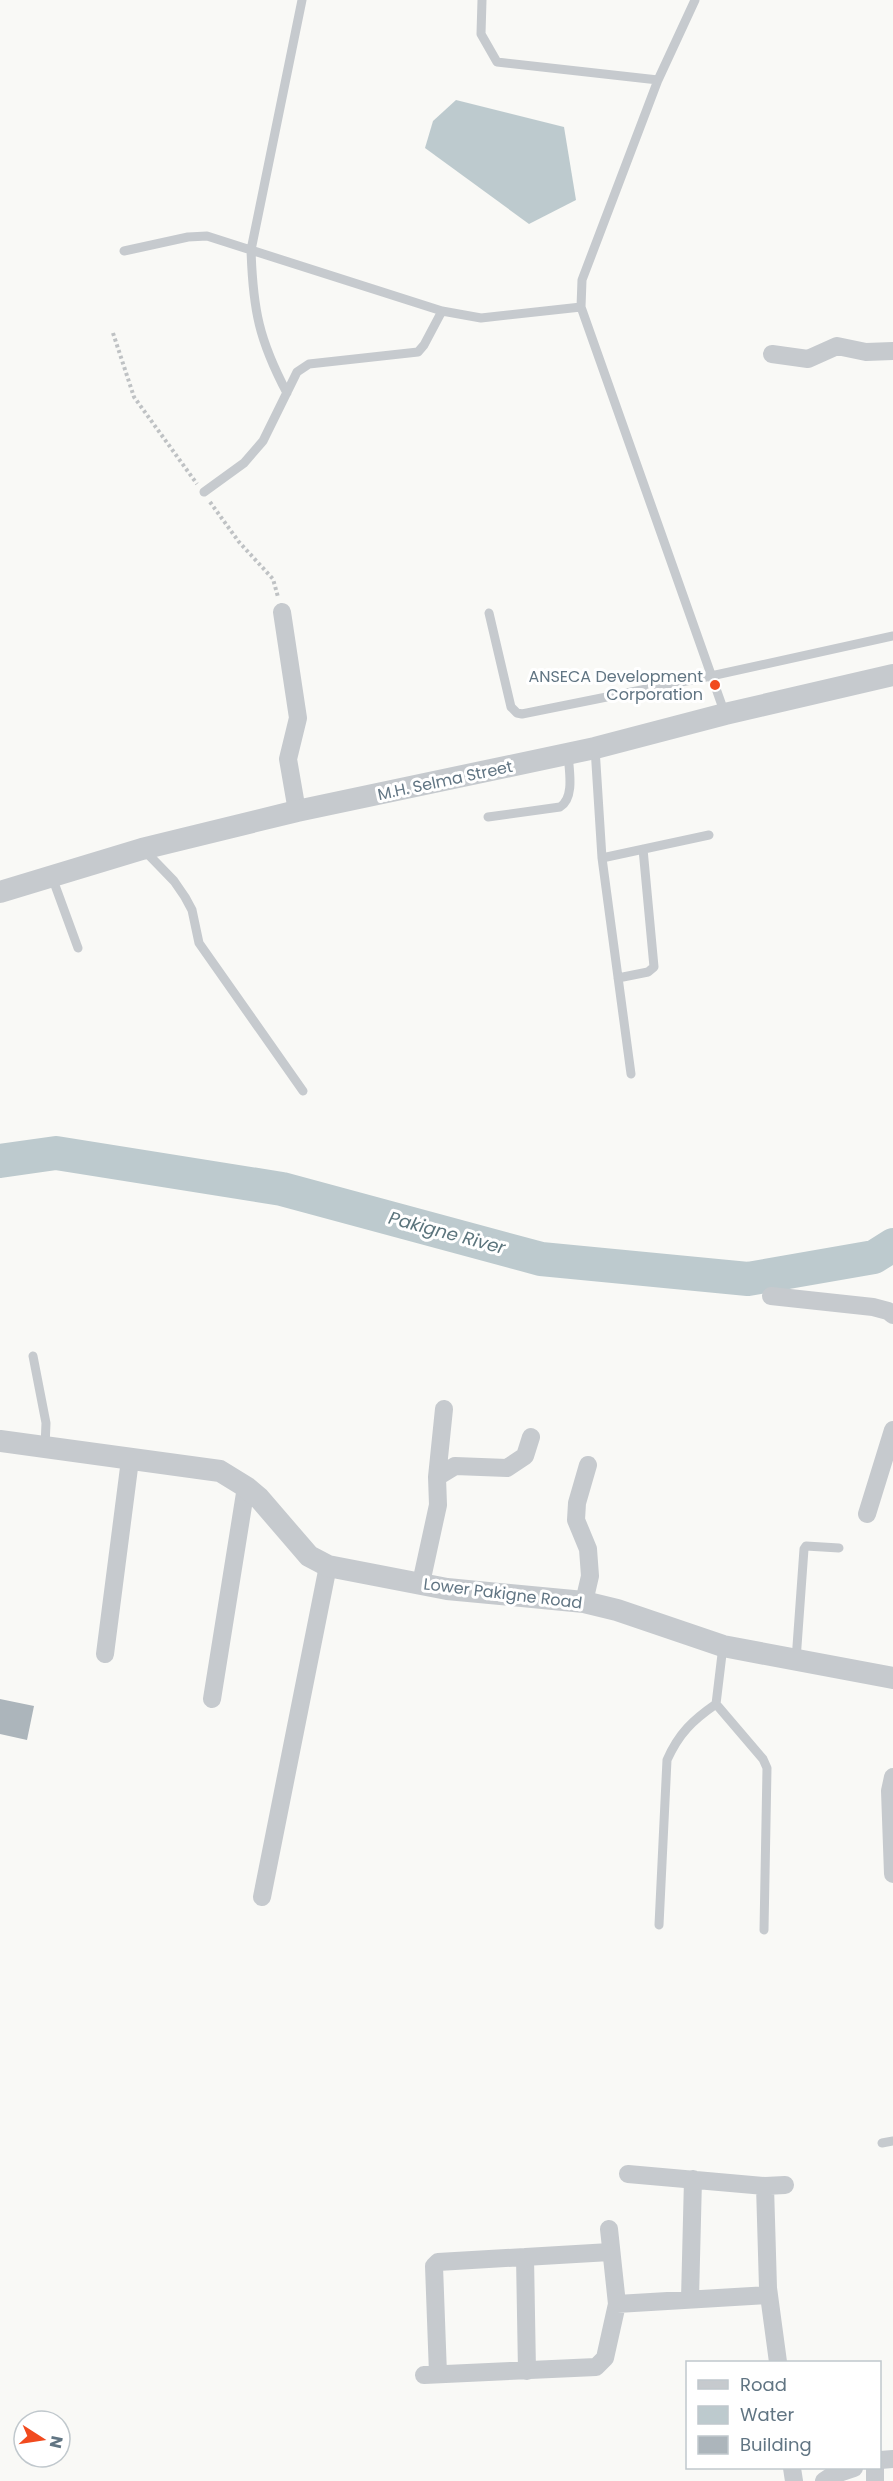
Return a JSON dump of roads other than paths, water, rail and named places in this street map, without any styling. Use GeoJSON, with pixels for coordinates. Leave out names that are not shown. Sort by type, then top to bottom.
{"type":"FeatureCollection","features":[{"type":"Feature","properties":{"kind":"street"},"geometry":{"type":"LineString","coordinates":[[772,354],[808,359],[837,346],[866,352],[893,351]]}},
{"type":"Feature","properties":{"kind":"street"},"geometry":{"type":"LineString","coordinates":[[282,612],[298,718],[288,756],[297,811]]}},
{"type":"Feature","properties":{"kind":"street","name":"M.H. Selma Street"},"geometry":{"type":"LineString","coordinates":[[0,892],[142,849],[297,811],[595,748],[725,714],[893,675]]}},
{"type":"Feature","properties":{"kind":"street"},"geometry":{"type":"LineString","coordinates":[[771,1296],[873,1307],[888,1311],[893,1315]]}},
{"type":"Feature","properties":{"kind":"street"},"geometry":{"type":"LineString","coordinates":[[421,1583],[438,1505],[437,1477],[444,1409]]}},
{"type":"Feature","properties":{"kind":"street"},"geometry":{"type":"LineString","coordinates":[[867,1514],[893,1430]]}},
{"type":"Feature","properties":{"kind":"street"},"geometry":{"type":"LineString","coordinates":[[437,1477],[455,1466],[507,1467],[525,1456],[531,1437]]}},
{"type":"Feature","properties":{"kind":"street","name":"Lower Pakigne Road"},"geometry":{"type":"LineString","coordinates":[[0,1441],[214,1470],[246,1487],[281,1522],[309,1556],[328,1566],[447,1589],[584,1602],[617,1610],[723,1646],[893,1678]]}},
{"type":"Feature","properties":{"kind":"street"},"geometry":{"type":"LineString","coordinates":[[105,1654],[130,1460]]}},
{"type":"Feature","properties":{"kind":"street"},"geometry":{"type":"LineString","coordinates":[[584,1602],[590,1576],[588,1550],[576,1520],[577,1503],[588,1465]]}},
{"type":"Feature","properties":{"kind":"street"},"geometry":{"type":"LineString","coordinates":[[212,1699],[246,1487]]}},
{"type":"Feature","properties":{"kind":"street"},"geometry":{"type":"LineString","coordinates":[[262,1896],[328,1566]]}},
{"type":"Feature","properties":{"kind":"street"},"geometry":{"type":"LineString","coordinates":[[893,1777],[890,1791],[893,1874]]}},
{"type":"Feature","properties":{"kind":"street"},"geometry":{"type":"LineString","coordinates":[[628,2174],[765,2186],[785,2185]]}},
{"type":"Feature","properties":{"kind":"street"},"geometry":{"type":"LineString","coordinates":[[690,2299],[693,2179]]}},
{"type":"Feature","properties":{"kind":"street"},"geometry":{"type":"LineString","coordinates":[[765,2186],[769,2295],[778,2361]]}},
{"type":"Feature","properties":{"kind":"street"},"geometry":{"type":"LineString","coordinates":[[609,2229],[617,2304],[605,2358],[600,2365],[431,2375],[434,2266],[436,2264],[441,2261],[610,2252]]}},
{"type":"Feature","properties":{"kind":"street"},"geometry":{"type":"LineString","coordinates":[[525,2257],[526,2371]]}},
{"type":"Feature","properties":{"kind":"street"},"geometry":{"type":"LineString","coordinates":[[617,2304],[769,2295]]}},
{"type":"Feature","properties":{"kind":"street"},"geometry":{"type":"LineString","coordinates":[[824,2481],[833,2475],[851,2469]]}},
{"type":"Feature","properties":{"kind":"lane"},"geometry":{"type":"LineString","coordinates":[[287,393],[261,335],[252,290],[251,250],[302,0]]}},
{"type":"Feature","properties":{"kind":"lane"},"geometry":{"type":"LineString","coordinates":[[482,0],[481,34],[497,62],[658,80]]}},
{"type":"Feature","properties":{"kind":"lane"},"geometry":{"type":"LineString","coordinates":[[695,0],[658,80],[582,280],[581,307],[725,714]]}},
{"type":"Feature","properties":{"kind":"lane"},"geometry":{"type":"LineString","coordinates":[[124,251],[188,237],[207,236],[226,240],[442,311],[481,318],[581,307]]}},
{"type":"Feature","properties":{"kind":"lane"},"geometry":{"type":"LineString","coordinates":[[204,492],[244,463],[263,441],[297,372],[309,364],[418,352],[442,311]]}},
{"type":"Feature","properties":{"kind":"lane"},"geometry":{"type":"LineString","coordinates":[[489,613],[511,707],[517,713],[522,714],[893,636]]}},
{"type":"Feature","properties":{"kind":"lane"},"geometry":{"type":"LineString","coordinates":[[595,748],[602,858],[631,1074]]}},
{"type":"Feature","properties":{"kind":"lane"},"geometry":{"type":"LineString","coordinates":[[488,817],[560,807],[566,803],[569,796],[568,753]]}},
{"type":"Feature","properties":{"kind":"lane"},"geometry":{"type":"LineString","coordinates":[[602,858],[710,836]]}},
{"type":"Feature","properties":{"kind":"lane"},"geometry":{"type":"LineString","coordinates":[[142,849],[174,880],[192,910],[198,943],[303,1090]]}},
{"type":"Feature","properties":{"kind":"lane"},"geometry":{"type":"LineString","coordinates":[[618,978],[648,972],[654,967],[643,849]]}},
{"type":"Feature","properties":{"kind":"lane"},"geometry":{"type":"LineString","coordinates":[[52,877],[78,948]]}},
{"type":"Feature","properties":{"kind":"lane"},"geometry":{"type":"LineString","coordinates":[[33,1356],[45,1423],[45,1447]]}},
{"type":"Feature","properties":{"kind":"lane"},"geometry":{"type":"LineString","coordinates":[[796,1660],[804,1549],[807,1546],[839,1548]]}},
{"type":"Feature","properties":{"kind":"lane"},"geometry":{"type":"LineString","coordinates":[[723,1646],[716,1704],[763,1759],[767,1768],[764,1930]]}},
{"type":"Feature","properties":{"kind":"lane"},"geometry":{"type":"LineString","coordinates":[[659,1925],[667,1760],[692,1720],[716,1704]]}},
{"type":"Feature","properties":{"kind":"lane"},"geometry":{"type":"LineString","coordinates":[[882,2144],[893,2141]]}},
{"type":"Feature","properties":{"kind":"water"},"geometry":{"type":"Polygon","coordinates":[[[456,100],[564,127],[576,200],[529,224],[425,148],[433,121],[456,100]]]}},
{"type":"Feature","properties":{"kind":"waterway","name":"Pakigne River"},"geometry":{"type":"LineString","coordinates":[[0,1161],[56,1153],[282,1189],[541,1259],[748,1279],[874,1257],[893,1245]]}},
{"type":"Feature","properties":{"kind":"place","name":"ANSECA Development Corporation"},"geometry":{"type":"Point","coordinates":[715,685]}}]}
